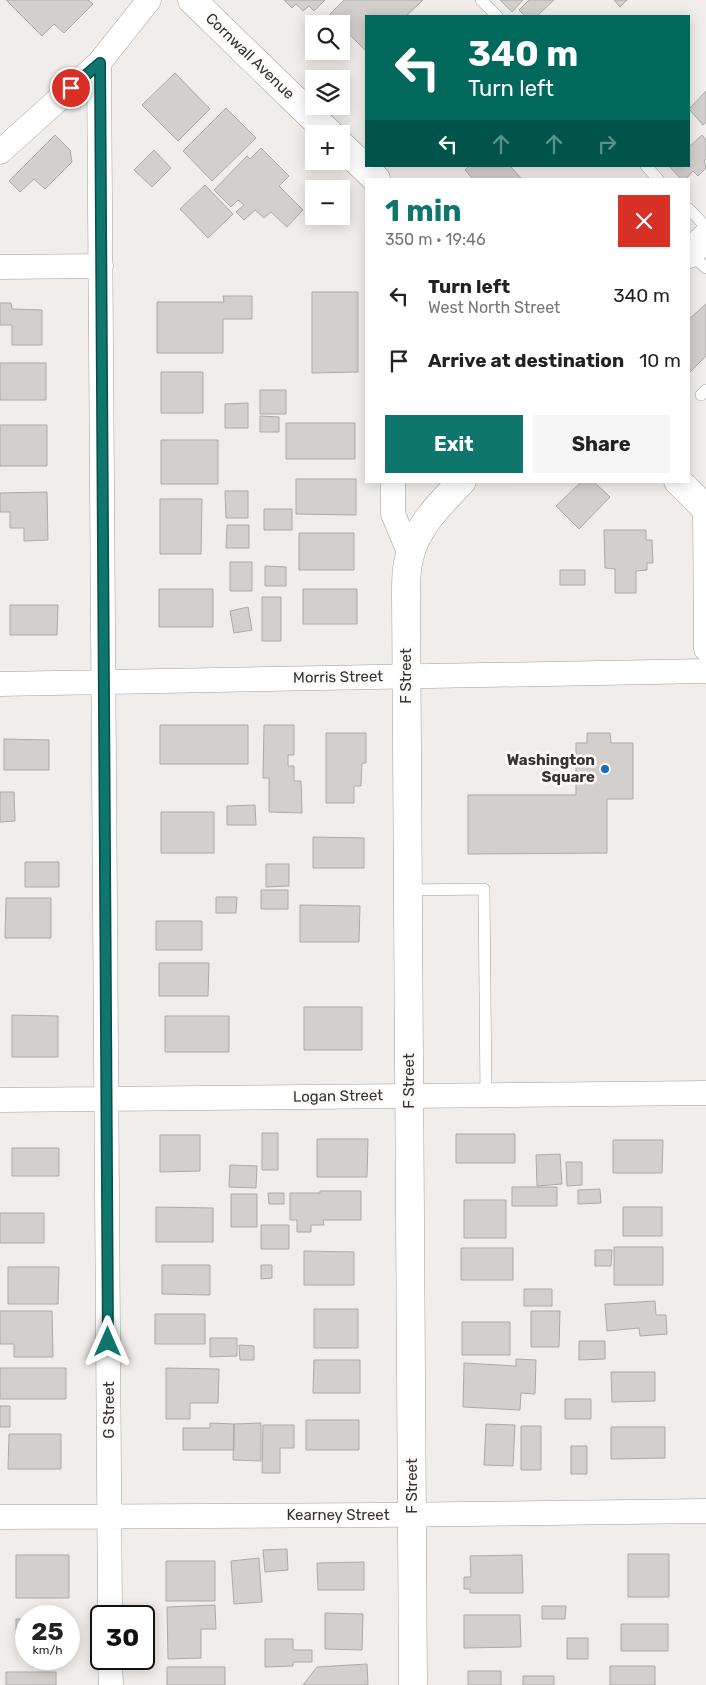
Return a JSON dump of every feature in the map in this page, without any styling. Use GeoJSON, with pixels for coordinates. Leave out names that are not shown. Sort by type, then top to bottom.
{"type":"FeatureCollection","features":[{"type":"Feature","properties":{"kind":"street"},"geometry":{"type":"LineString","coordinates":[[0,152],[100,63],[149,0]]}},
{"type":"Feature","properties":{"kind":"street","name":"Cornwall Avenue"},"geometry":{"type":"LineString","coordinates":[[192,0],[321,125]]}},
{"type":"Feature","properties":{"kind":"street","name":"G Street"},"geometry":{"type":"LineString","coordinates":[[100,63],[110,1605]]}},
{"type":"Feature","properties":{"kind":"street"},"geometry":{"type":"LineString","coordinates":[[350,154],[375,178]]}},
{"type":"Feature","properties":{"kind":"street"},"geometry":{"type":"LineString","coordinates":[[0,267],[101,266]]}},
{"type":"Feature","properties":{"kind":"street"},"geometry":{"type":"LineString","coordinates":[[393,483],[393,514],[410,554]]}},
{"type":"Feature","properties":{"kind":"street","name":"F Street"},"geometry":{"type":"LineString","coordinates":[[413,1685],[406,676],[407,568],[414,542],[431,515],[460,483]]}},
{"type":"Feature","properties":{"kind":"street"},"geometry":{"type":"LineString","coordinates":[[680,483],[706,509],[706,649]]}},
{"type":"Feature","properties":{"kind":"street","name":"Morris Street"},"geometry":{"type":"LineString","coordinates":[[0,684],[706,671]]}},
{"type":"Feature","properties":{"kind":"street","name":"Logan Street"},"geometry":{"type":"LineString","coordinates":[[0,1100],[706,1093]]}},
{"type":"Feature","properties":{"kind":"street","name":"Kearney Street"},"geometry":{"type":"LineString","coordinates":[[0,1517],[706,1511]]}},
{"type":"Feature","properties":{"kind":"street"},"geometry":{"type":"LineString","coordinates":[[110,1670],[110,1685]]}},
{"type":"Feature","properties":{"kind":"lane"},"geometry":{"type":"LineString","coordinates":[[481,0],[496,15]]}},
{"type":"Feature","properties":{"kind":"lane"},"geometry":{"type":"LineString","coordinates":[[647,167],[657,178]]}},
{"type":"Feature","properties":{"kind":"lane"},"geometry":{"type":"LineString","coordinates":[[690,210],[706,227]]}},
{"type":"Feature","properties":{"kind":"lane"},"geometry":{"type":"LineString","coordinates":[[408,890],[484,890],[486,1095]]}},
{"type":"Feature","properties":{"kind":"building"},"geometry":{"type":"Polygon","coordinates":[[[6,0],[88,0],[93,4],[64,33],[54,24],[42,36],[6,0]]]}},
{"type":"Feature","properties":{"kind":"building"},"geometry":{"type":"Polygon","coordinates":[[[284,0],[325,0],[314,11],[309,6],[303,11],[296,4],[292,8],[284,0]]]}},
{"type":"Feature","properties":{"kind":"building"},"geometry":{"type":"Polygon","coordinates":[[[344,0],[423,0],[407,15],[365,15],[365,50],[350,35],[350,15],[331,15],[344,0]]]}},
{"type":"Feature","properties":{"kind":"building"},"geometry":{"type":"Polygon","coordinates":[[[500,0],[523,0],[512,12],[500,0]]]}},
{"type":"Feature","properties":{"kind":"building"},"geometry":{"type":"Polygon","coordinates":[[[529,0],[554,0],[538,15],[524,15],[519,10],[529,0]]]}},
{"type":"Feature","properties":{"kind":"building"},"geometry":{"type":"Polygon","coordinates":[[[614,0],[627,0],[620,7],[614,0]]]}},
{"type":"Feature","properties":{"kind":"building"},"geometry":{"type":"Polygon","coordinates":[[[175,73],[210,109],[178,141],[142,105],[175,73]]]}},
{"type":"Feature","properties":{"kind":"building"},"geometry":{"type":"Polygon","coordinates":[[[706,91],[706,122],[703,125],[690,108],[706,91]]]}},
{"type":"Feature","properties":{"kind":"building"},"geometry":{"type":"Polygon","coordinates":[[[226,108],[256,138],[212,181],[183,151],[226,108]]]}},
{"type":"Feature","properties":{"kind":"building"},"geometry":{"type":"Polygon","coordinates":[[[55,135],[70,150],[72,162],[45,189],[34,179],[20,192],[9,181],[55,135]]]}},
{"type":"Feature","properties":{"kind":"building"},"geometry":{"type":"Polygon","coordinates":[[[702,135],[706,140],[706,159],[704,161],[706,168],[698,176],[693,171],[687,178],[680,178],[670,167],[690,167],[690,146],[702,135]]]}},
{"type":"Feature","properties":{"kind":"building"},"geometry":{"type":"Polygon","coordinates":[[[261,148],[289,176],[279,186],[303,210],[287,227],[271,212],[264,218],[255,210],[244,220],[236,212],[244,205],[238,200],[231,207],[214,190],[247,156],[250,159],[261,148]]]}},
{"type":"Feature","properties":{"kind":"building"},"geometry":{"type":"Polygon","coordinates":[[[154,150],[171,168],[152,187],[134,170],[154,150]]]}},
{"type":"Feature","properties":{"kind":"building"},"geometry":{"type":"Polygon","coordinates":[[[468,167],[511,167],[521,178],[472,178],[465,170],[468,167]]]}},
{"type":"Feature","properties":{"kind":"building"},"geometry":{"type":"Polygon","coordinates":[[[205,185],[233,214],[208,238],[180,209],[205,185]]]}},
{"type":"Feature","properties":{"kind":"building"},"geometry":{"type":"Polygon","coordinates":[[[312,292],[358,292],[358,372],[312,373],[312,292]]]}},
{"type":"Feature","properties":{"kind":"building"},"geometry":{"type":"Polygon","coordinates":[[[223,296],[252,296],[252,319],[223,319],[223,353],[157,353],[157,302],[224,302],[223,296]]]}},
{"type":"Feature","properties":{"kind":"building"},"geometry":{"type":"Polygon","coordinates":[[[0,303],[11,303],[12,309],[42,310],[42,345],[12,345],[12,325],[0,325],[0,303]]]}},
{"type":"Feature","properties":{"kind":"building"},"geometry":{"type":"Polygon","coordinates":[[[706,304],[706,356],[690,372],[690,318],[706,304]]]}},
{"type":"Feature","properties":{"kind":"building"},"geometry":{"type":"Polygon","coordinates":[[[0,363],[46,363],[46,400],[0,400],[0,363]]]}},
{"type":"Feature","properties":{"kind":"building"},"geometry":{"type":"Polygon","coordinates":[[[161,372],[203,372],[203,413],[161,413],[161,372]]]}},
{"type":"Feature","properties":{"kind":"building"},"geometry":{"type":"Polygon","coordinates":[[[260,390],[286,390],[286,414],[260,414],[260,390]]]}},
{"type":"Feature","properties":{"kind":"building"},"geometry":{"type":"Polygon","coordinates":[[[248,403],[248,428],[225,428],[225,404],[248,403]]]}},
{"type":"Feature","properties":{"kind":"building"},"geometry":{"type":"Polygon","coordinates":[[[260,416],[279,417],[279,432],[260,432],[260,416]]]}},
{"type":"Feature","properties":{"kind":"building"},"geometry":{"type":"Polygon","coordinates":[[[286,423],[355,423],[355,459],[286,459],[286,423]]]}},
{"type":"Feature","properties":{"kind":"building"},"geometry":{"type":"Polygon","coordinates":[[[0,425],[47,425],[47,466],[0,466],[0,425]]]}},
{"type":"Feature","properties":{"kind":"building"},"geometry":{"type":"Polygon","coordinates":[[[161,440],[218,440],[218,484],[161,484],[161,440]]]}},
{"type":"Feature","properties":{"kind":"building"},"geometry":{"type":"Polygon","coordinates":[[[296,479],[356,479],[356,515],[296,514],[296,479]]]}},
{"type":"Feature","properties":{"kind":"building"},"geometry":{"type":"Polygon","coordinates":[[[580,483],[595,483],[610,497],[579,529],[556,506],[580,483]]]}},
{"type":"Feature","properties":{"kind":"building"},"geometry":{"type":"Polygon","coordinates":[[[225,491],[248,491],[248,518],[226,518],[225,491]]]}},
{"type":"Feature","properties":{"kind":"building"},"geometry":{"type":"Polygon","coordinates":[[[47,492],[48,540],[24,541],[24,528],[10,528],[10,512],[0,512],[0,493],[47,492]]]}},
{"type":"Feature","properties":{"kind":"building"},"geometry":{"type":"Polygon","coordinates":[[[160,499],[202,499],[201,554],[160,554],[160,499]]]}},
{"type":"Feature","properties":{"kind":"building"},"geometry":{"type":"Polygon","coordinates":[[[264,509],[292,509],[292,530],[264,530],[264,509]]]}},
{"type":"Feature","properties":{"kind":"building"},"geometry":{"type":"Polygon","coordinates":[[[227,525],[249,525],[249,548],[226,548],[227,525]]]}},
{"type":"Feature","properties":{"kind":"building"},"geometry":{"type":"Polygon","coordinates":[[[604,530],[646,530],[646,540],[652,540],[653,563],[647,563],[647,570],[636,571],[636,593],[615,593],[615,569],[605,568],[604,530]]]}},
{"type":"Feature","properties":{"kind":"building"},"geometry":{"type":"Polygon","coordinates":[[[299,533],[354,533],[354,570],[299,570],[299,533]]]}},
{"type":"Feature","properties":{"kind":"building"},"geometry":{"type":"Polygon","coordinates":[[[230,562],[252,562],[252,591],[230,591],[230,562]]]}},
{"type":"Feature","properties":{"kind":"building"},"geometry":{"type":"Polygon","coordinates":[[[265,566],[286,567],[286,586],[265,586],[265,566]]]}},
{"type":"Feature","properties":{"kind":"building"},"geometry":{"type":"Polygon","coordinates":[[[560,570],[585,570],[585,585],[560,585],[560,570]]]}},
{"type":"Feature","properties":{"kind":"building"},"geometry":{"type":"Polygon","coordinates":[[[159,589],[213,589],[213,627],[159,627],[159,589]]]}},
{"type":"Feature","properties":{"kind":"building"},"geometry":{"type":"Polygon","coordinates":[[[303,589],[357,589],[357,624],[303,624],[303,589]]]}},
{"type":"Feature","properties":{"kind":"building"},"geometry":{"type":"Polygon","coordinates":[[[262,597],[281,597],[281,641],[262,641],[262,597]]]}},
{"type":"Feature","properties":{"kind":"building"},"geometry":{"type":"Polygon","coordinates":[[[10,605],[58,605],[57,635],[10,635],[10,605]]]}},
{"type":"Feature","properties":{"kind":"building"},"geometry":{"type":"Polygon","coordinates":[[[248,607],[252,630],[234,633],[230,611],[248,607]]]}},
{"type":"Feature","properties":{"kind":"building"},"geometry":{"type":"Polygon","coordinates":[[[160,725],[248,725],[248,764],[160,764],[160,725]]]}},
{"type":"Feature","properties":{"kind":"building"},"geometry":{"type":"Polygon","coordinates":[[[264,725],[294,725],[294,755],[288,755],[288,766],[294,766],[294,781],[301,781],[302,813],[269,812],[269,778],[263,778],[264,725]]]}},
{"type":"Feature","properties":{"kind":"building"},"geometry":{"type":"Polygon","coordinates":[[[326,733],[366,733],[366,763],[362,763],[361,786],[354,786],[354,803],[326,803],[326,733]]]}},
{"type":"Feature","properties":{"kind":"building","name":"Washington Square"},"geometry":{"type":"Polygon","coordinates":[[[587,733],[610,733],[611,743],[633,743],[633,799],[607,799],[607,853],[468,854],[468,795],[576,795],[576,743],[587,743],[587,733]]]}},
{"type":"Feature","properties":{"kind":"building"},"geometry":{"type":"Polygon","coordinates":[[[4,739],[49,740],[49,770],[4,770],[4,739]]]}},
{"type":"Feature","properties":{"kind":"building"},"geometry":{"type":"Polygon","coordinates":[[[0,792],[14,792],[15,821],[0,822],[0,792]]]}},
{"type":"Feature","properties":{"kind":"building"},"geometry":{"type":"Polygon","coordinates":[[[255,805],[256,825],[227,825],[227,806],[255,805]]]}},
{"type":"Feature","properties":{"kind":"building"},"geometry":{"type":"Polygon","coordinates":[[[161,812],[214,812],[214,853],[161,853],[161,812]]]}},
{"type":"Feature","properties":{"kind":"building"},"geometry":{"type":"Polygon","coordinates":[[[313,837],[364,838],[364,868],[313,868],[313,837]]]}},
{"type":"Feature","properties":{"kind":"building"},"geometry":{"type":"Polygon","coordinates":[[[25,862],[59,862],[59,887],[25,887],[25,862]]]}},
{"type":"Feature","properties":{"kind":"building"},"geometry":{"type":"Polygon","coordinates":[[[266,864],[289,864],[289,886],[266,887],[266,864]]]}},
{"type":"Feature","properties":{"kind":"building"},"geometry":{"type":"Polygon","coordinates":[[[261,890],[288,890],[288,909],[261,909],[261,890]]]}},
{"type":"Feature","properties":{"kind":"building"},"geometry":{"type":"Polygon","coordinates":[[[216,897],[237,897],[236,913],[216,913],[216,897]]]}},
{"type":"Feature","properties":{"kind":"building"},"geometry":{"type":"Polygon","coordinates":[[[6,898],[51,898],[51,938],[5,938],[6,898]]]}},
{"type":"Feature","properties":{"kind":"building"},"geometry":{"type":"Polygon","coordinates":[[[300,905],[360,906],[359,942],[300,942],[300,905]]]}},
{"type":"Feature","properties":{"kind":"building"},"geometry":{"type":"Polygon","coordinates":[[[156,921],[202,921],[202,950],[156,950],[156,921]]]}},
{"type":"Feature","properties":{"kind":"building"},"geometry":{"type":"Polygon","coordinates":[[[159,963],[209,963],[208,996],[159,996],[159,963]]]}},
{"type":"Feature","properties":{"kind":"building"},"geometry":{"type":"Polygon","coordinates":[[[304,1007],[362,1007],[362,1050],[304,1050],[304,1007]]]}},
{"type":"Feature","properties":{"kind":"building"},"geometry":{"type":"Polygon","coordinates":[[[12,1015],[58,1016],[58,1057],[12,1057],[12,1015]]]}},
{"type":"Feature","properties":{"kind":"building"},"geometry":{"type":"Polygon","coordinates":[[[165,1016],[229,1016],[229,1052],[165,1052],[165,1016]]]}},
{"type":"Feature","properties":{"kind":"building"},"geometry":{"type":"Polygon","coordinates":[[[262,1133],[278,1133],[278,1170],[262,1170],[262,1133]]]}},
{"type":"Feature","properties":{"kind":"building"},"geometry":{"type":"Polygon","coordinates":[[[456,1134],[515,1134],[515,1163],[456,1163],[456,1134]]]}},
{"type":"Feature","properties":{"kind":"building"},"geometry":{"type":"Polygon","coordinates":[[[160,1135],[200,1135],[200,1171],[160,1172],[160,1135]]]}},
{"type":"Feature","properties":{"kind":"building"},"geometry":{"type":"Polygon","coordinates":[[[317,1139],[368,1139],[367,1177],[317,1177],[317,1139]]]}},
{"type":"Feature","properties":{"kind":"building"},"geometry":{"type":"Polygon","coordinates":[[[613,1140],[663,1140],[662,1173],[613,1173],[613,1140]]]}},
{"type":"Feature","properties":{"kind":"building"},"geometry":{"type":"Polygon","coordinates":[[[12,1148],[59,1148],[59,1176],[12,1176],[12,1148]]]}},
{"type":"Feature","properties":{"kind":"building"},"geometry":{"type":"Polygon","coordinates":[[[560,1154],[562,1184],[537,1186],[536,1155],[560,1154]]]}},
{"type":"Feature","properties":{"kind":"building"},"geometry":{"type":"Polygon","coordinates":[[[566,1162],[582,1162],[582,1185],[567,1186],[566,1162]]]}},
{"type":"Feature","properties":{"kind":"building"},"geometry":{"type":"Polygon","coordinates":[[[230,1165],[257,1166],[256,1188],[229,1187],[230,1165]]]}},
{"type":"Feature","properties":{"kind":"building"},"geometry":{"type":"Polygon","coordinates":[[[512,1187],[557,1187],[557,1206],[512,1206],[512,1187]]]}},
{"type":"Feature","properties":{"kind":"building"},"geometry":{"type":"Polygon","coordinates":[[[600,1189],[601,1203],[578,1204],[578,1190],[600,1189]]]}},
{"type":"Feature","properties":{"kind":"building"},"geometry":{"type":"Polygon","coordinates":[[[320,1191],[361,1191],[361,1220],[323,1220],[324,1225],[311,1225],[311,1232],[297,1232],[297,1220],[290,1220],[290,1193],[320,1193],[320,1191]]]}},
{"type":"Feature","properties":{"kind":"building"},"geometry":{"type":"Polygon","coordinates":[[[268,1193],[284,1193],[284,1204],[269,1204],[268,1193]]]}},
{"type":"Feature","properties":{"kind":"building"},"geometry":{"type":"Polygon","coordinates":[[[231,1194],[257,1194],[257,1227],[231,1227],[231,1194]]]}},
{"type":"Feature","properties":{"kind":"building"},"geometry":{"type":"Polygon","coordinates":[[[464,1200],[506,1200],[506,1238],[464,1238],[464,1200]]]}},
{"type":"Feature","properties":{"kind":"building"},"geometry":{"type":"Polygon","coordinates":[[[156,1207],[213,1208],[213,1242],[156,1242],[156,1207]]]}},
{"type":"Feature","properties":{"kind":"building"},"geometry":{"type":"Polygon","coordinates":[[[623,1207],[662,1207],[662,1236],[623,1236],[623,1207]]]}},
{"type":"Feature","properties":{"kind":"building"},"geometry":{"type":"Polygon","coordinates":[[[0,1213],[44,1213],[44,1243],[0,1243],[0,1213]]]}},
{"type":"Feature","properties":{"kind":"building"},"geometry":{"type":"Polygon","coordinates":[[[261,1225],[289,1225],[289,1249],[261,1249],[261,1225]]]}},
{"type":"Feature","properties":{"kind":"building"},"geometry":{"type":"Polygon","coordinates":[[[614,1247],[663,1247],[663,1285],[614,1285],[614,1247]]]}},
{"type":"Feature","properties":{"kind":"building"},"geometry":{"type":"Polygon","coordinates":[[[461,1248],[513,1248],[513,1280],[461,1280],[461,1248]]]}},
{"type":"Feature","properties":{"kind":"building"},"geometry":{"type":"Polygon","coordinates":[[[595,1250],[612,1250],[611,1266],[595,1266],[595,1250]]]}},
{"type":"Feature","properties":{"kind":"building"},"geometry":{"type":"Polygon","coordinates":[[[304,1251],[354,1252],[354,1285],[304,1285],[304,1251]]]}},
{"type":"Feature","properties":{"kind":"building"},"geometry":{"type":"Polygon","coordinates":[[[162,1265],[210,1265],[210,1295],[162,1294],[162,1265]]]}},
{"type":"Feature","properties":{"kind":"building"},"geometry":{"type":"Polygon","coordinates":[[[261,1265],[272,1265],[272,1278],[261,1279],[261,1265]]]}},
{"type":"Feature","properties":{"kind":"building"},"geometry":{"type":"Polygon","coordinates":[[[8,1267],[59,1267],[58,1304],[8,1304],[8,1267]]]}},
{"type":"Feature","properties":{"kind":"building"},"geometry":{"type":"Polygon","coordinates":[[[524,1289],[552,1289],[552,1306],[524,1306],[524,1289]]]}},
{"type":"Feature","properties":{"kind":"building"},"geometry":{"type":"Polygon","coordinates":[[[655,1301],[656,1315],[666,1315],[667,1334],[640,1336],[639,1328],[607,1331],[605,1304],[655,1301]]]}},
{"type":"Feature","properties":{"kind":"building"},"geometry":{"type":"Polygon","coordinates":[[[314,1309],[358,1309],[358,1348],[314,1348],[314,1309]]]}},
{"type":"Feature","properties":{"kind":"building"},"geometry":{"type":"Polygon","coordinates":[[[0,1311],[52,1311],[53,1357],[14,1357],[14,1344],[0,1344],[0,1311]]]}},
{"type":"Feature","properties":{"kind":"building"},"geometry":{"type":"Polygon","coordinates":[[[531,1311],[560,1311],[559,1347],[531,1347],[531,1311]]]}},
{"type":"Feature","properties":{"kind":"building"},"geometry":{"type":"Polygon","coordinates":[[[155,1314],[205,1314],[205,1344],[155,1344],[155,1314]]]}},
{"type":"Feature","properties":{"kind":"building"},"geometry":{"type":"Polygon","coordinates":[[[462,1322],[510,1322],[510,1355],[462,1355],[462,1322]]]}},
{"type":"Feature","properties":{"kind":"building"},"geometry":{"type":"Polygon","coordinates":[[[210,1338],[237,1338],[237,1356],[210,1357],[210,1338]]]}},
{"type":"Feature","properties":{"kind":"building"},"geometry":{"type":"Polygon","coordinates":[[[579,1341],[605,1341],[605,1359],[579,1360],[579,1341]]]}},
{"type":"Feature","properties":{"kind":"building"},"geometry":{"type":"Polygon","coordinates":[[[239,1345],[254,1346],[254,1360],[240,1360],[239,1345]]]}},
{"type":"Feature","properties":{"kind":"building"},"geometry":{"type":"Polygon","coordinates":[[[516,1359],[536,1360],[535,1394],[521,1393],[520,1410],[463,1407],[464,1363],[516,1366],[516,1359]]]}},
{"type":"Feature","properties":{"kind":"building"},"geometry":{"type":"Polygon","coordinates":[[[314,1360],[360,1360],[360,1393],[313,1393],[314,1360]]]}},
{"type":"Feature","properties":{"kind":"building"},"geometry":{"type":"Polygon","coordinates":[[[0,1368],[66,1368],[66,1399],[0,1399],[0,1368]]]}},
{"type":"Feature","properties":{"kind":"building"},"geometry":{"type":"Polygon","coordinates":[[[166,1368],[219,1369],[218,1403],[190,1403],[190,1419],[166,1419],[166,1368]]]}},
{"type":"Feature","properties":{"kind":"building"},"geometry":{"type":"Polygon","coordinates":[[[611,1372],[655,1372],[655,1401],[612,1402],[611,1372]]]}},
{"type":"Feature","properties":{"kind":"building"},"geometry":{"type":"Polygon","coordinates":[[[565,1399],[591,1399],[591,1419],[565,1419],[565,1399]]]}},
{"type":"Feature","properties":{"kind":"building"},"geometry":{"type":"Polygon","coordinates":[[[0,1406],[10,1406],[10,1427],[0,1427],[0,1406]]]}},
{"type":"Feature","properties":{"kind":"building"},"geometry":{"type":"Polygon","coordinates":[[[306,1420],[359,1420],[359,1450],[306,1450],[306,1420]]]}},
{"type":"Feature","properties":{"kind":"building"},"geometry":{"type":"Polygon","coordinates":[[[210,1423],[234,1424],[234,1450],[183,1450],[183,1428],[210,1428],[210,1423]]]}},
{"type":"Feature","properties":{"kind":"building"},"geometry":{"type":"Polygon","coordinates":[[[261,1423],[261,1461],[233,1460],[234,1424],[261,1423]]]}},
{"type":"Feature","properties":{"kind":"building"},"geometry":{"type":"Polygon","coordinates":[[[486,1424],[515,1425],[513,1466],[484,1465],[486,1424]]]}},
{"type":"Feature","properties":{"kind":"building"},"geometry":{"type":"Polygon","coordinates":[[[263,1425],[294,1425],[294,1448],[280,1448],[280,1473],[262,1473],[263,1425]]]}},
{"type":"Feature","properties":{"kind":"building"},"geometry":{"type":"Polygon","coordinates":[[[521,1426],[541,1426],[541,1470],[521,1470],[521,1426]]]}},
{"type":"Feature","properties":{"kind":"building"},"geometry":{"type":"Polygon","coordinates":[[[611,1427],[665,1427],[665,1458],[611,1459],[611,1427]]]}},
{"type":"Feature","properties":{"kind":"building"},"geometry":{"type":"Polygon","coordinates":[[[9,1434],[61,1434],[61,1469],[8,1469],[9,1434]]]}},
{"type":"Feature","properties":{"kind":"building"},"geometry":{"type":"Polygon","coordinates":[[[571,1446],[587,1446],[587,1474],[571,1474],[571,1446]]]}},
{"type":"Feature","properties":{"kind":"building"},"geometry":{"type":"Polygon","coordinates":[[[287,1549],[288,1570],[265,1572],[263,1550],[287,1549]]]}},
{"type":"Feature","properties":{"kind":"building"},"geometry":{"type":"Polygon","coordinates":[[[628,1554],[669,1554],[669,1597],[628,1597],[628,1554]]]}},
{"type":"Feature","properties":{"kind":"building"},"geometry":{"type":"Polygon","coordinates":[[[16,1555],[69,1555],[69,1598],[16,1598],[16,1555]]]}},
{"type":"Feature","properties":{"kind":"building"},"geometry":{"type":"Polygon","coordinates":[[[522,1555],[523,1593],[470,1593],[470,1589],[464,1589],[464,1577],[471,1577],[470,1556],[522,1555]]]}},
{"type":"Feature","properties":{"kind":"building"},"geometry":{"type":"Polygon","coordinates":[[[259,1558],[262,1602],[234,1604],[231,1561],[259,1558]]]}},
{"type":"Feature","properties":{"kind":"building"},"geometry":{"type":"Polygon","coordinates":[[[166,1561],[215,1561],[215,1601],[166,1601],[166,1561]]]}},
{"type":"Feature","properties":{"kind":"building"},"geometry":{"type":"Polygon","coordinates":[[[364,1562],[364,1590],[318,1590],[317,1563],[364,1562]]]}},
{"type":"Feature","properties":{"kind":"building"},"geometry":{"type":"Polygon","coordinates":[[[215,1605],[216,1629],[201,1629],[201,1658],[168,1659],[167,1607],[215,1605]]]}},
{"type":"Feature","properties":{"kind":"building"},"geometry":{"type":"Polygon","coordinates":[[[542,1606],[566,1606],[565,1619],[542,1619],[542,1606]]]}},
{"type":"Feature","properties":{"kind":"building"},"geometry":{"type":"Polygon","coordinates":[[[325,1613],[363,1614],[362,1650],[325,1649],[325,1613]]]}},
{"type":"Feature","properties":{"kind":"building"},"geometry":{"type":"Polygon","coordinates":[[[464,1615],[520,1615],[521,1647],[464,1648],[464,1615]]]}},
{"type":"Feature","properties":{"kind":"building"},"geometry":{"type":"Polygon","coordinates":[[[621,1624],[668,1624],[668,1651],[621,1651],[621,1624]]]}},
{"type":"Feature","properties":{"kind":"building"},"geometry":{"type":"Polygon","coordinates":[[[567,1638],[588,1638],[588,1659],[567,1659],[567,1638]]]}},
{"type":"Feature","properties":{"kind":"building"},"geometry":{"type":"Polygon","coordinates":[[[265,1639],[293,1639],[293,1650],[312,1650],[312,1662],[293,1662],[293,1666],[265,1667],[265,1639]]]}},
{"type":"Feature","properties":{"kind":"building"},"geometry":{"type":"Polygon","coordinates":[[[367,1664],[368,1685],[303,1685],[317,1667],[367,1664]]]}},
{"type":"Feature","properties":{"kind":"building"},"geometry":{"type":"Polygon","coordinates":[[[610,1666],[655,1666],[655,1685],[610,1685],[610,1666]]]}},
{"type":"Feature","properties":{"kind":"building"},"geometry":{"type":"Polygon","coordinates":[[[167,1667],[225,1667],[225,1685],[167,1685],[167,1667]]]}},
{"type":"Feature","properties":{"kind":"building"},"geometry":{"type":"Polygon","coordinates":[[[468,1671],[501,1671],[501,1685],[468,1685],[468,1671]]]}},
{"type":"Feature","properties":{"kind":"building"},"geometry":{"type":"Polygon","coordinates":[[[6,1672],[56,1672],[56,1685],[6,1685],[6,1672]]]}},
{"type":"Feature","properties":{"kind":"building"},"geometry":{"type":"Polygon","coordinates":[[[523,1676],[554,1676],[554,1685],[523,1685],[523,1676]]]}},
{"type":"Feature","properties":{"kind":"place","name":"Washington Square"},"geometry":{"type":"Point","coordinates":[605,769]}},
{"type":"Feature","properties":{"kind":"route"},"geometry":{"type":"LineString","coordinates":[[71,88],[100,63],[108,1342]]}}]}
